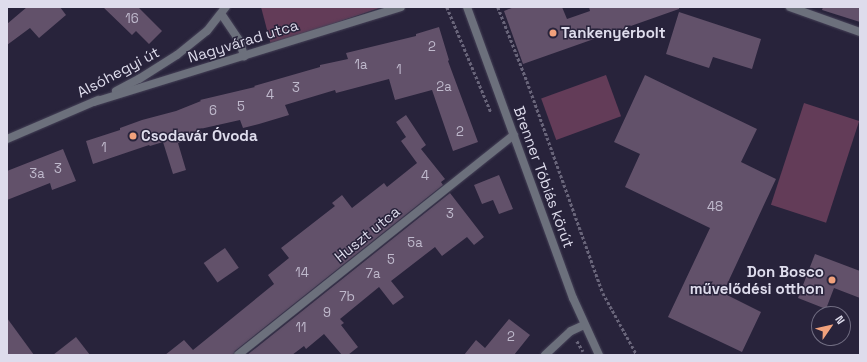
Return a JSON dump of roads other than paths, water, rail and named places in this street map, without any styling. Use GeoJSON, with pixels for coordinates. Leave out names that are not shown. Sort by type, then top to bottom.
{"type":"FeatureCollection","features":[{"type":"Feature","properties":{"kind":"street","name":"Alsóhegyi út"},"geometry":{"type":"LineString","coordinates":[[7,139],[94,102],[139,80],[177,55],[207,31],[222,15],[226,7]]}},
{"type":"Feature","properties":{"kind":"street","name":"Nagyvárad utca"},"geometry":{"type":"LineString","coordinates":[[94,102],[401,7]]}},
{"type":"Feature","properties":{"kind":"street","name":"Brenner Tóbiás körút"},"geometry":{"type":"LineString","coordinates":[[467,7],[584,325],[599,355]]}},
{"type":"Feature","properties":{"kind":"street"},"geometry":{"type":"LineString","coordinates":[[790,7],[860,32]]}},
{"type":"Feature","properties":{"kind":"street"},"geometry":{"type":"LineString","coordinates":[[222,15],[240,42],[244,56]]}},
{"type":"Feature","properties":{"kind":"street","name":"Huszt utca"},"geometry":{"type":"LineString","coordinates":[[238,355],[514,135]]}},
{"type":"Feature","properties":{"kind":"street"},"geometry":{"type":"LineString","coordinates":[[545,355],[572,331],[584,325]]}},
{"type":"Feature","properties":{"kind":"place","name":"Tankenyérbolt"},"geometry":{"type":"Point","coordinates":[553,33]}},
{"type":"Feature","properties":{"kind":"place","name":"Csodavár Óvoda"},"geometry":{"type":"Point","coordinates":[133,136]}},
{"type":"Feature","properties":{"kind":"place","name":"Don Bosco művelődési otthon"},"geometry":{"type":"Point","coordinates":[832,280]}}]}
